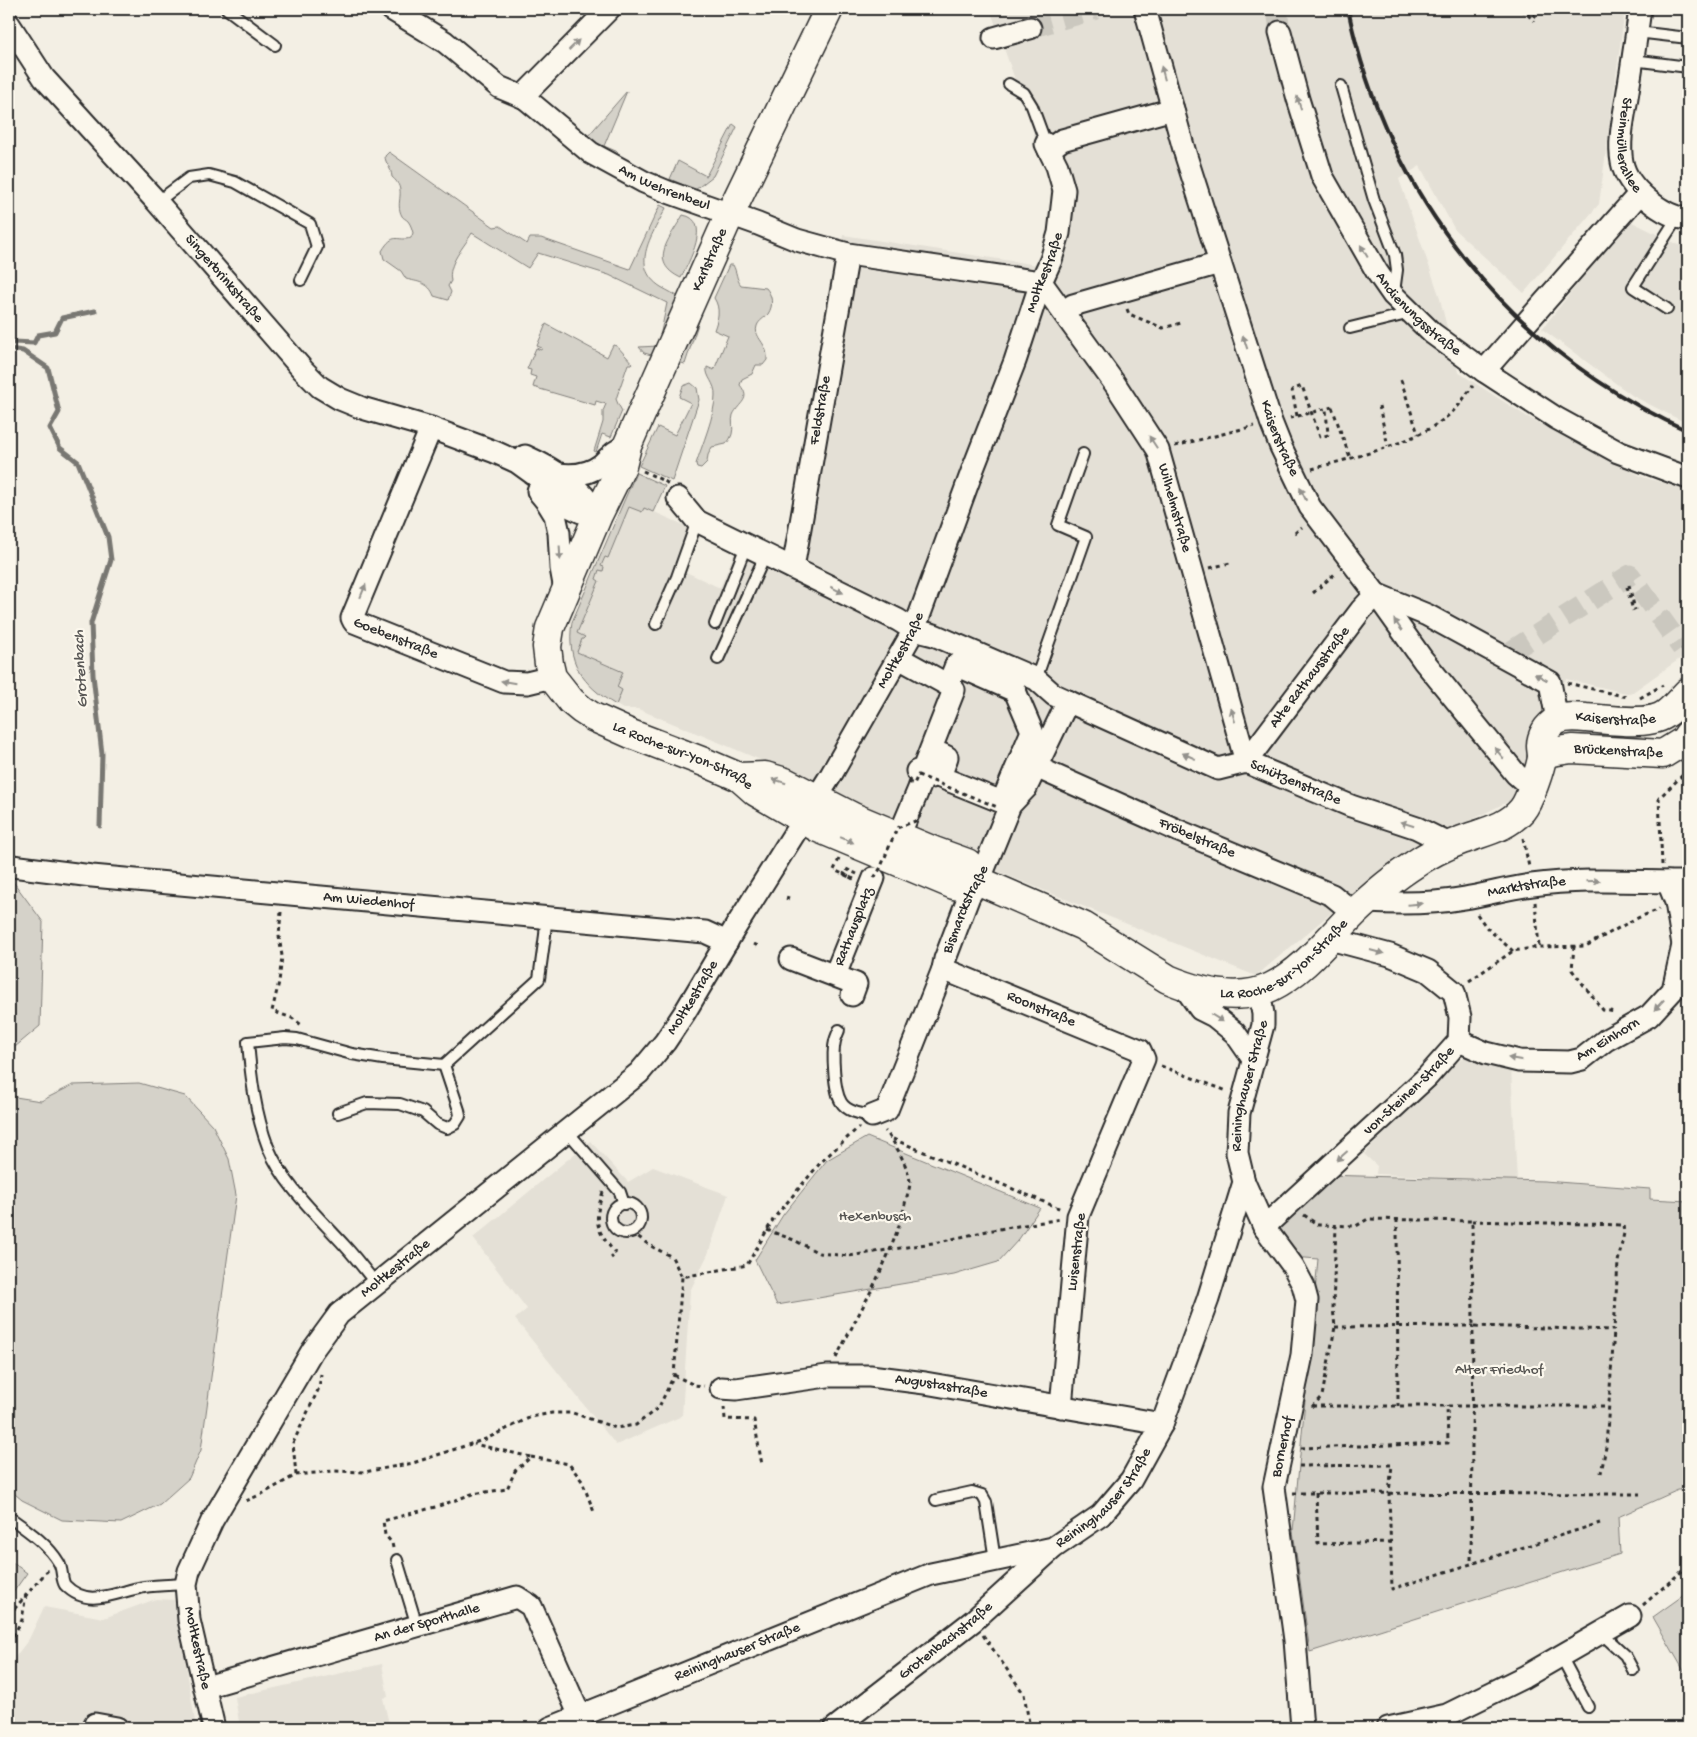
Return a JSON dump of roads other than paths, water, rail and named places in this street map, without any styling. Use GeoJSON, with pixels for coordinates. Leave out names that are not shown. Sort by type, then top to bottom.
{"type":"FeatureCollection","features":[{"type":"Feature","properties":{"kind":"street","name":"Am Wehrenbeul"},"geometry":{"type":"LineString","coordinates":[[391,9],[444,42],[499,88],[525,98],[592,153],[658,188],[797,240],[848,254],[1040,282]]}},
{"type":"Feature","properties":{"kind":"street"},"geometry":{"type":"LineString","coordinates":[[525,98],[529,90],[609,9]]}},
{"type":"Feature","properties":{"kind":"street","name":"Karlstraße"},"geometry":{"type":"LineString","coordinates":[[598,515],[633,445],[730,214],[829,9]]}},
{"type":"Feature","properties":{"kind":"street","name":"Kaiserstraße"},"geometry":{"type":"LineString","coordinates":[[1145,9],[1185,153],[1220,264],[1280,420],[1291,469],[1310,507],[1423,660],[1516,774],[1532,788]]}},
{"type":"Feature","properties":{"kind":"street","name":"Steinmüllerallee"},"geometry":{"type":"LineString","coordinates":[[1640,9],[1622,132],[1622,163],[1640,192],[1656,207],[1683,219]]}},
{"type":"Feature","properties":{"kind":"street","name":"Singerbrinkstraße"},"geometry":{"type":"LineString","coordinates":[[9,24],[44,78],[157,202],[303,370],[320,387],[340,399],[362,408],[431,428],[517,462],[535,474],[566,505],[581,512],[598,515]]}},
{"type":"Feature","properties":{"kind":"street"},"geometry":{"type":"LineString","coordinates":[[994,38],[1030,28]]}},
{"type":"Feature","properties":{"kind":"street","name":"Andienungsstraße"},"geometry":{"type":"LineString","coordinates":[[1280,32],[1322,176],[1377,272],[1393,295],[1432,333],[1484,371],[1580,433],[1618,452],[1688,478]]}},
{"type":"Feature","properties":{"kind":"street"},"geometry":{"type":"LineString","coordinates":[[1047,147],[1062,140],[1173,109]]}},
{"type":"Feature","properties":{"kind":"street","name":"Moltkestraße"},"geometry":{"type":"LineString","coordinates":[[214,1728],[189,1620],[186,1584],[189,1570],[212,1521],[312,1352],[339,1314],[639,1073],[681,1018],[810,809],[914,630],[973,469],[1016,361],[1040,282],[1052,260],[1059,233],[1064,190],[1058,166],[1047,147]]}},
{"type":"Feature","properties":{"kind":"street"},"geometry":{"type":"LineString","coordinates":[[1484,371],[1640,192]]}},
{"type":"Feature","properties":{"kind":"street","name":"Feldstraße"},"geometry":{"type":"LineString","coordinates":[[793,568],[848,254]]}},
{"type":"Feature","properties":{"kind":"street"},"geometry":{"type":"LineString","coordinates":[[1064,312],[1073,305],[1220,264]]}},
{"type":"Feature","properties":{"kind":"street","name":"Wilhelmstraße"},"geometry":{"type":"LineString","coordinates":[[1040,282],[1064,312],[1115,384],[1158,450],[1246,762]]}},
{"type":"Feature","properties":{"kind":"street","name":"Goebenstraße"},"geometry":{"type":"LineString","coordinates":[[431,428],[352,618],[354,622],[504,682],[527,683],[552,677]]}},
{"type":"Feature","properties":{"kind":"street"},"geometry":{"type":"LineString","coordinates":[[558,474],[571,475],[587,472],[599,466],[615,451],[633,445]]}},
{"type":"Feature","properties":{"kind":"street","name":"Singerbrinkstraße"},"geometry":{"type":"LineString","coordinates":[[495,452],[525,456],[542,464],[580,490],[598,515]]}},
{"type":"Feature","properties":{"kind":"street","name":"Singerbrinkstraße"},"geometry":{"type":"LineString","coordinates":[[495,452],[532,484],[547,502],[555,516],[559,533],[561,568],[565,590]]}},
{"type":"Feature","properties":{"kind":"street"},"geometry":{"type":"LineString","coordinates":[[672,490],[697,521],[898,620],[914,630]]}},
{"type":"Feature","properties":{"kind":"street","name":"La Roche-sur-Yon-Straße"},"geometry":{"type":"LineString","coordinates":[[598,515],[565,590],[548,637],[548,664],[552,677],[571,701],[593,717],[739,777],[756,792],[810,809],[845,813],[967,863],[974,869],[978,881]]}},
{"type":"Feature","properties":{"kind":"street","name":"Kaiserstraße"},"geometry":{"type":"LineString","coordinates":[[1376,594],[1427,615],[1508,655],[1550,682],[1557,720]]}},
{"type":"Feature","properties":{"kind":"street","name":"Alte Rathausstraße"},"geometry":{"type":"LineString","coordinates":[[1246,762],[1361,610],[1376,594]]}},
{"type":"Feature","properties":{"kind":"street","name":"Schützenstraße"},"geometry":{"type":"LineString","coordinates":[[914,630],[934,635],[1036,679],[1054,695],[1218,768],[1246,762],[1351,806],[1417,828],[1451,845]]}},
{"type":"Feature","properties":{"kind":"street"},"geometry":{"type":"LineString","coordinates":[[899,658],[954,690],[922,769],[917,772],[917,778],[899,836]]}},
{"type":"Feature","properties":{"kind":"street"},"geometry":{"type":"LineString","coordinates":[[917,778],[932,777],[941,754],[947,757],[940,777],[1002,802],[1015,790],[1032,731],[1015,691],[956,665],[948,685]]}},
{"type":"Feature","properties":{"kind":"street"},"geometry":{"type":"LineString","coordinates":[[1667,714],[1678,687]]}},
{"type":"Feature","properties":{"kind":"street","name":"Bismarckstraße"},"geometry":{"type":"LineString","coordinates":[[872,1116],[887,1110],[970,896],[978,881],[1015,790],[1026,788],[1068,701]]}},
{"type":"Feature","properties":{"kind":"street","name":"Kaiserstraße"},"geometry":{"type":"LineString","coordinates":[[1542,757],[1541,744],[1545,731],[1557,720],[1577,717],[1647,721],[1658,719],[1667,714],[1687,740]]}},
{"type":"Feature","properties":{"kind":"street","name":"Brückenstraße"},"geometry":{"type":"LineString","coordinates":[[1542,757],[1551,752],[1572,748],[1663,754],[1687,740]]}},
{"type":"Feature","properties":{"kind":"street","name":"La Roche-sur-Yon-Straße"},"geometry":{"type":"LineString","coordinates":[[810,809],[835,835],[954,885],[962,886],[978,881],[1083,926],[1168,979],[1202,991],[1242,994],[1271,987],[1290,975],[1330,939],[1360,908],[1387,884],[1416,863],[1451,845],[1509,822],[1524,808],[1542,757]]}},
{"type":"Feature","properties":{"kind":"street","name":"Fröbelstraße"},"geometry":{"type":"LineString","coordinates":[[1036,767],[1179,831],[1360,908]]}},
{"type":"Feature","properties":{"kind":"street","name":"Am Wiedenhof"},"geometry":{"type":"LineString","coordinates":[[9,864],[12,866],[92,876],[706,932],[727,942]]}},
{"type":"Feature","properties":{"kind":"street","name":"Rathausplatz"},"geometry":{"type":"LineString","coordinates":[[835,976],[861,877]]}},
{"type":"Feature","properties":{"kind":"street","name":"Marktstraße"},"geometry":{"type":"LineString","coordinates":[[1360,908],[1437,902],[1532,885],[1608,880],[1678,882]]}},
{"type":"Feature","properties":{"kind":"street"},"geometry":{"type":"LineString","coordinates":[[1678,882],[1676,902],[1686,946]]}},
{"type":"Feature","properties":{"kind":"street","name":"von-Steinen-Straße"},"geometry":{"type":"LineString","coordinates":[[1264,1227],[1427,1077],[1459,1041],[1460,1017],[1454,992],[1428,971],[1390,955],[1330,939]]}},
{"type":"Feature","properties":{"kind":"street","name":"Am Einhorn"},"geometry":{"type":"LineString","coordinates":[[1459,1041],[1486,1053],[1519,1061],[1570,1062],[1582,1059],[1606,1040],[1649,1016],[1673,990],[1686,946]]}},
{"type":"Feature","properties":{"kind":"street","name":"Rathausplatz"},"geometry":{"type":"LineString","coordinates":[[791,959],[856,984],[852,995]]}},
{"type":"Feature","properties":{"kind":"street","name":"Roonstraße"},"geometry":{"type":"LineString","coordinates":[[943,969],[1142,1055]]}},
{"type":"Feature","properties":{"kind":"street"},"geometry":{"type":"LineString","coordinates":[[1183,985],[1200,1009],[1214,1016],[1236,1033],[1253,1059]]}},
{"type":"Feature","properties":{"kind":"street","name":"Reininghauser Straße"},"geometry":{"type":"LineString","coordinates":[[550,1728],[931,1574],[1053,1548],[1102,1514],[1131,1480],[1162,1424],[1208,1299],[1244,1182],[1237,1152],[1239,1112],[1262,1025],[1263,1014],[1259,991]]}},
{"type":"Feature","properties":{"kind":"street","name":"Luisenstraße"},"geometry":{"type":"LineString","coordinates":[[1062,1407],[1078,1216],[1142,1055]]}},
{"type":"Feature","properties":{"kind":"street","name":"Bornerhof"},"geometry":{"type":"LineString","coordinates":[[1244,1182],[1264,1227],[1293,1266],[1308,1300],[1302,1355],[1274,1487],[1284,1497],[1302,1728]]}},
{"type":"Feature","properties":{"kind":"street","name":"Augustastraße"},"geometry":{"type":"LineString","coordinates":[[721,1388],[736,1389],[827,1376],[870,1376],[1162,1424]]}},
{"type":"Feature","properties":{"kind":"street","name":"Grotenbachstraße"},"geometry":{"type":"LineString","coordinates":[[835,1728],[973,1621],[1053,1548]]}},
{"type":"Feature","properties":{"kind":"street","name":"An der Sporthalle"},"geometry":{"type":"LineString","coordinates":[[206,1688],[518,1597],[531,1606],[580,1716]]}},
{"type":"Feature","properties":{"kind":"street"},"geometry":{"type":"LineString","coordinates":[[1388,1728],[1447,1715],[1524,1677],[1630,1616]]}},
{"type":"Feature","properties":{"kind":"street"},"geometry":{"type":"LineString","coordinates":[[94,1728],[95,1724],[117,1728]]}},
{"type":"Feature","properties":{"kind":"lane"},"geometry":{"type":"LineString","coordinates":[[227,9],[275,45]]}},
{"type":"Feature","properties":{"kind":"lane"},"geometry":{"type":"LineString","coordinates":[[1637,32],[1688,38]]}},
{"type":"Feature","properties":{"kind":"lane"},"geometry":{"type":"LineString","coordinates":[[1633,60],[1688,68]]}},
{"type":"Feature","properties":{"kind":"lane"},"geometry":{"type":"LineString","coordinates":[[1009,84],[1024,93],[1032,106],[1047,147]]}},
{"type":"Feature","properties":{"kind":"lane"},"geometry":{"type":"LineString","coordinates":[[1341,86],[1374,200],[1395,254],[1397,270],[1393,295]]}},
{"type":"Feature","properties":{"kind":"lane"},"geometry":{"type":"LineString","coordinates":[[157,202],[189,178],[209,175],[235,182],[310,224],[317,247],[301,280]]}},
{"type":"Feature","properties":{"kind":"lane"},"geometry":{"type":"LineString","coordinates":[[1667,309],[1633,287],[1683,219]]}},
{"type":"Feature","properties":{"kind":"lane"},"geometry":{"type":"LineString","coordinates":[[1350,328],[1412,313]]}},
{"type":"Feature","properties":{"kind":"lane"},"geometry":{"type":"LineString","coordinates":[[1036,679],[1086,537],[1058,525],[1083,454]]}},
{"type":"Feature","properties":{"kind":"lane"},"geometry":{"type":"LineString","coordinates":[[656,624],[677,577],[697,521]]}},
{"type":"Feature","properties":{"kind":"lane"},"geometry":{"type":"LineString","coordinates":[[714,624],[746,546]]}},
{"type":"Feature","properties":{"kind":"lane"},"geometry":{"type":"LineString","coordinates":[[718,659],[766,556]]}},
{"type":"Feature","properties":{"kind":"lane"},"geometry":{"type":"LineString","coordinates":[[376,1284],[345,1246],[302,1200],[282,1172],[268,1147],[252,1084],[248,1042],[285,1038],[297,1039],[375,1058],[444,1065],[539,979],[546,918]]}},
{"type":"Feature","properties":{"kind":"lane"},"geometry":{"type":"LineString","coordinates":[[839,1030],[834,1042],[834,1059],[841,1103],[853,1112],[872,1116]]}},
{"type":"Feature","properties":{"kind":"lane"},"geometry":{"type":"LineString","coordinates":[[338,1113],[367,1103],[400,1104],[423,1112],[437,1124],[447,1128],[456,1124],[460,1116],[459,1110],[444,1065]]}},
{"type":"Feature","properties":{"kind":"lane"},"geometry":{"type":"LineString","coordinates":[[567,1131],[620,1192],[624,1204]]}},
{"type":"Feature","properties":{"kind":"lane"},"geometry":{"type":"LineString","coordinates":[[624,1204],[634,1205],[638,1208],[641,1217],[639,1226],[627,1234],[618,1231],[611,1217],[615,1208],[624,1204]]}},
{"type":"Feature","properties":{"kind":"lane"},"geometry":{"type":"LineString","coordinates":[[936,1500],[972,1492],[982,1495],[986,1502],[995,1560]]}},
{"type":"Feature","properties":{"kind":"lane"},"geometry":{"type":"LineString","coordinates":[[9,1517],[31,1533],[50,1551],[60,1564],[64,1583],[79,1596],[105,1598],[143,1587],[186,1584]]}},
{"type":"Feature","properties":{"kind":"lane"},"geometry":{"type":"LineString","coordinates":[[397,1560],[417,1626]]}},
{"type":"Feature","properties":{"kind":"lane"},"geometry":{"type":"LineString","coordinates":[[1601,1633],[1624,1654],[1634,1670]]}},
{"type":"Feature","properties":{"kind":"lane"},"geometry":{"type":"LineString","coordinates":[[1561,1656],[1588,1707]]}},
{"type":"Feature","properties":{"kind":"waterway"},"geometry":{"type":"LineString","coordinates":[[9,345],[14,342],[34,343],[38,335],[55,332],[62,318],[95,311]]}},
{"type":"Feature","properties":{"kind":"waterway","name":"Grotenbach"},"geometry":{"type":"LineString","coordinates":[[9,349],[23,351],[48,368],[59,412],[50,428],[60,448],[78,462],[108,537],[111,560],[91,623],[93,675],[102,754],[100,826]]}},
{"type":"Feature","properties":{"kind":"tunnel"},"geometry":{"type":"LineString","coordinates":[[1030,28],[1096,9]]}},
{"type":"Feature","properties":{"kind":"tunnel"},"geometry":{"type":"LineString","coordinates":[[1277,9],[1280,32]]}},
{"type":"Feature","properties":{"kind":"tunnel"},"geometry":{"type":"LineString","coordinates":[[1510,652],[1630,575],[1682,648]]}},
{"type":"Feature","properties":{"kind":"railway"},"geometry":{"type":"LineString","coordinates":[[1348,9],[1367,78],[1393,144],[1427,205],[1467,261],[1514,313],[1567,358],[1625,398],[1688,431]]}},
{"type":"Feature","properties":{"kind":"park label","name":"Hexenbusch"},"geometry":{"type":"Point","coordinates":[875,1217]}},
{"type":"Feature","properties":{"kind":"park label","name":"Alter Friedhof"},"geometry":{"type":"Point","coordinates":[1499,1370]}}]}
